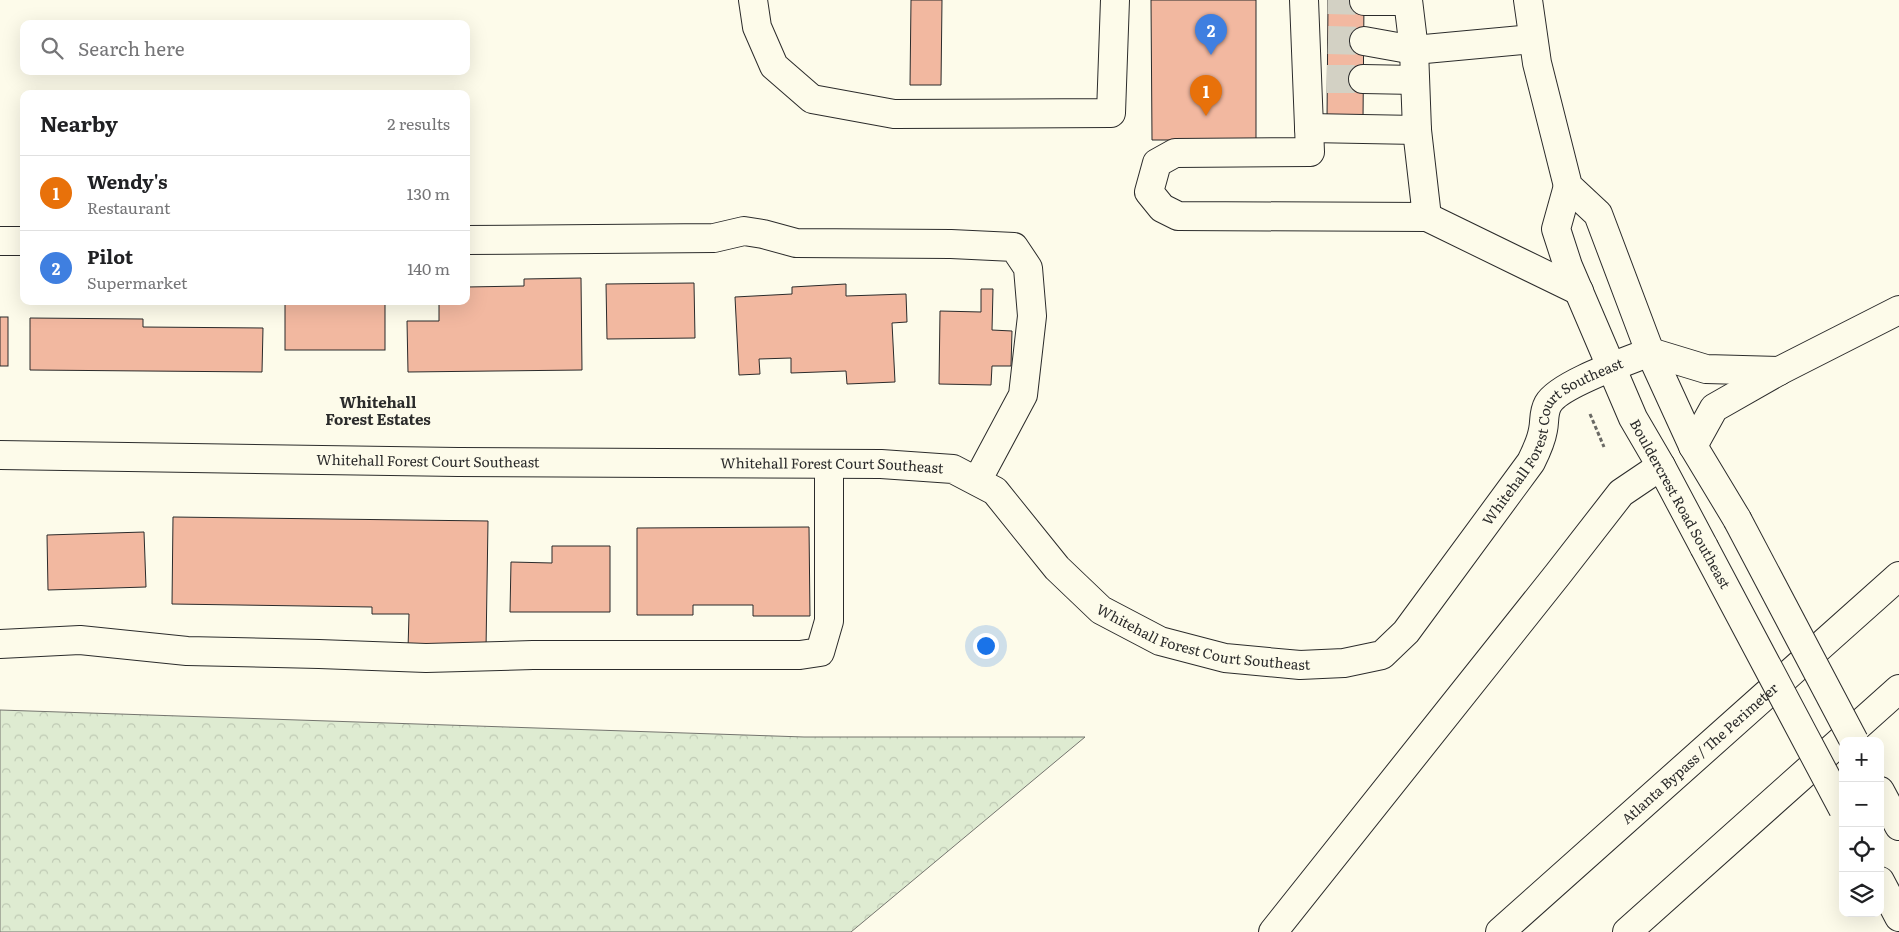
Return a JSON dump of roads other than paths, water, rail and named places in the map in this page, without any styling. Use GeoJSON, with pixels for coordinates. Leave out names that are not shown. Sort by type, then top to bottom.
{"type":"FeatureCollection","features":[{"type":"Feature","properties":{"kind":"main road"},"geometry":{"type":"LineString","coordinates":[[753,0],[758,27],[774,66],[812,99],[894,114],[1110,113],[1115,0]]}},
{"type":"Feature","properties":{"kind":"main road"},"geometry":{"type":"LineString","coordinates":[[1304,0],[1317,40],[1317,79],[1310,140]]}},
{"type":"Feature","properties":{"kind":"main road","name":"Bouldercrest Road Southeast"},"geometry":{"type":"LineString","coordinates":[[1528,0],[1537,63],[1568,186],[1556,229],[1568,266],[1633,418],[1704,546],[1839,801]]}},
{"type":"Feature","properties":{"kind":"main road"},"geometry":{"type":"LineString","coordinates":[[1364,1],[1408,1],[1414,50],[1417,130],[1427,217]]}},
{"type":"Feature","properties":{"kind":"main road"},"geometry":{"type":"LineString","coordinates":[[1364,41],[1414,50],[1534,39]]}},
{"type":"Feature","properties":{"kind":"main road"},"geometry":{"type":"LineString","coordinates":[[1364,79],[1415,80]]}},
{"type":"Feature","properties":{"kind":"main road"},"geometry":{"type":"LineString","coordinates":[[1417,130],[1176,154],[1157,163],[1149,192],[1162,208],[1178,216],[1427,217],[1579,291]]}},
{"type":"Feature","properties":{"kind":"main road"},"geometry":{"type":"LineString","coordinates":[[1568,186],[1598,214],[1650,352],[1693,446],[1737,519],[1852,737]]}},
{"type":"Feature","properties":{"kind":"main road"},"geometry":{"type":"LineString","coordinates":[[470,240],[714,238],[744,231],[796,243],[951,244],[1014,247],[1028,268],[1032,316],[1024,396],[977,482]]}},
{"type":"Feature","properties":{"kind":"main road"},"geometry":{"type":"LineString","coordinates":[[0,241],[20,241]]}},
{"type":"Feature","properties":{"kind":"main road"},"geometry":{"type":"LineString","coordinates":[[1273,932],[1621,493],[1693,446],[1714,408],[1779,371],[1899,310]]}},
{"type":"Feature","properties":{"kind":"main road"},"geometry":{"type":"LineString","coordinates":[[1650,352],[1706,369],[1779,371]]}},
{"type":"Feature","properties":{"kind":"main road","name":"Whitehall Forest Court Southeast"},"geometry":{"type":"LineString","coordinates":[[0,455],[468,462],[881,464],[953,469],[995,491],[1057,568],[1101,610],[1160,641],[1225,658],[1300,665],[1344,663],[1382,654],[1406,632],[1531,462],[1539,447],[1544,415],[1549,402],[1565,388],[1650,352]]}},
{"type":"Feature","properties":{"kind":"main road"},"geometry":{"type":"LineString","coordinates":[[0,644],[80,640],[187,651],[426,658],[533,655],[800,654],[820,652],[829,621],[829,464]]}},
{"type":"Feature","properties":{"kind":"main road","name":"Atlanta Bypass / The Perimeter"},"geometry":{"type":"LineString","coordinates":[[1500,932],[1899,576]]}},
{"type":"Feature","properties":{"kind":"main road"},"geometry":{"type":"LineString","coordinates":[[1627,932],[1899,689]]}},
{"type":"Feature","properties":{"kind":"main road"},"geometry":{"type":"LineString","coordinates":[[1884,798],[1899,826]]}},
{"type":"Feature","properties":{"kind":"tunnel"},"geometry":{"type":"LineString","coordinates":[[1328,0],[1364,1]]}},
{"type":"Feature","properties":{"kind":"tunnel"},"geometry":{"type":"LineString","coordinates":[[1328,40],[1364,41]]}},
{"type":"Feature","properties":{"kind":"tunnel"},"geometry":{"type":"LineString","coordinates":[[1327,79],[1363,79]]}},
{"type":"Feature","properties":{"kind":"place","name":"Pilot"},"geometry":{"type":"Point","coordinates":[1211,55]}},
{"type":"Feature","properties":{"kind":"place","name":"Wendy's"},"geometry":{"type":"Point","coordinates":[1206,116]}},
{"type":"Feature","properties":{"kind":"district","name":"Whitehall Forest Estates"},"geometry":{"type":"Point","coordinates":[378,412]}}]}
